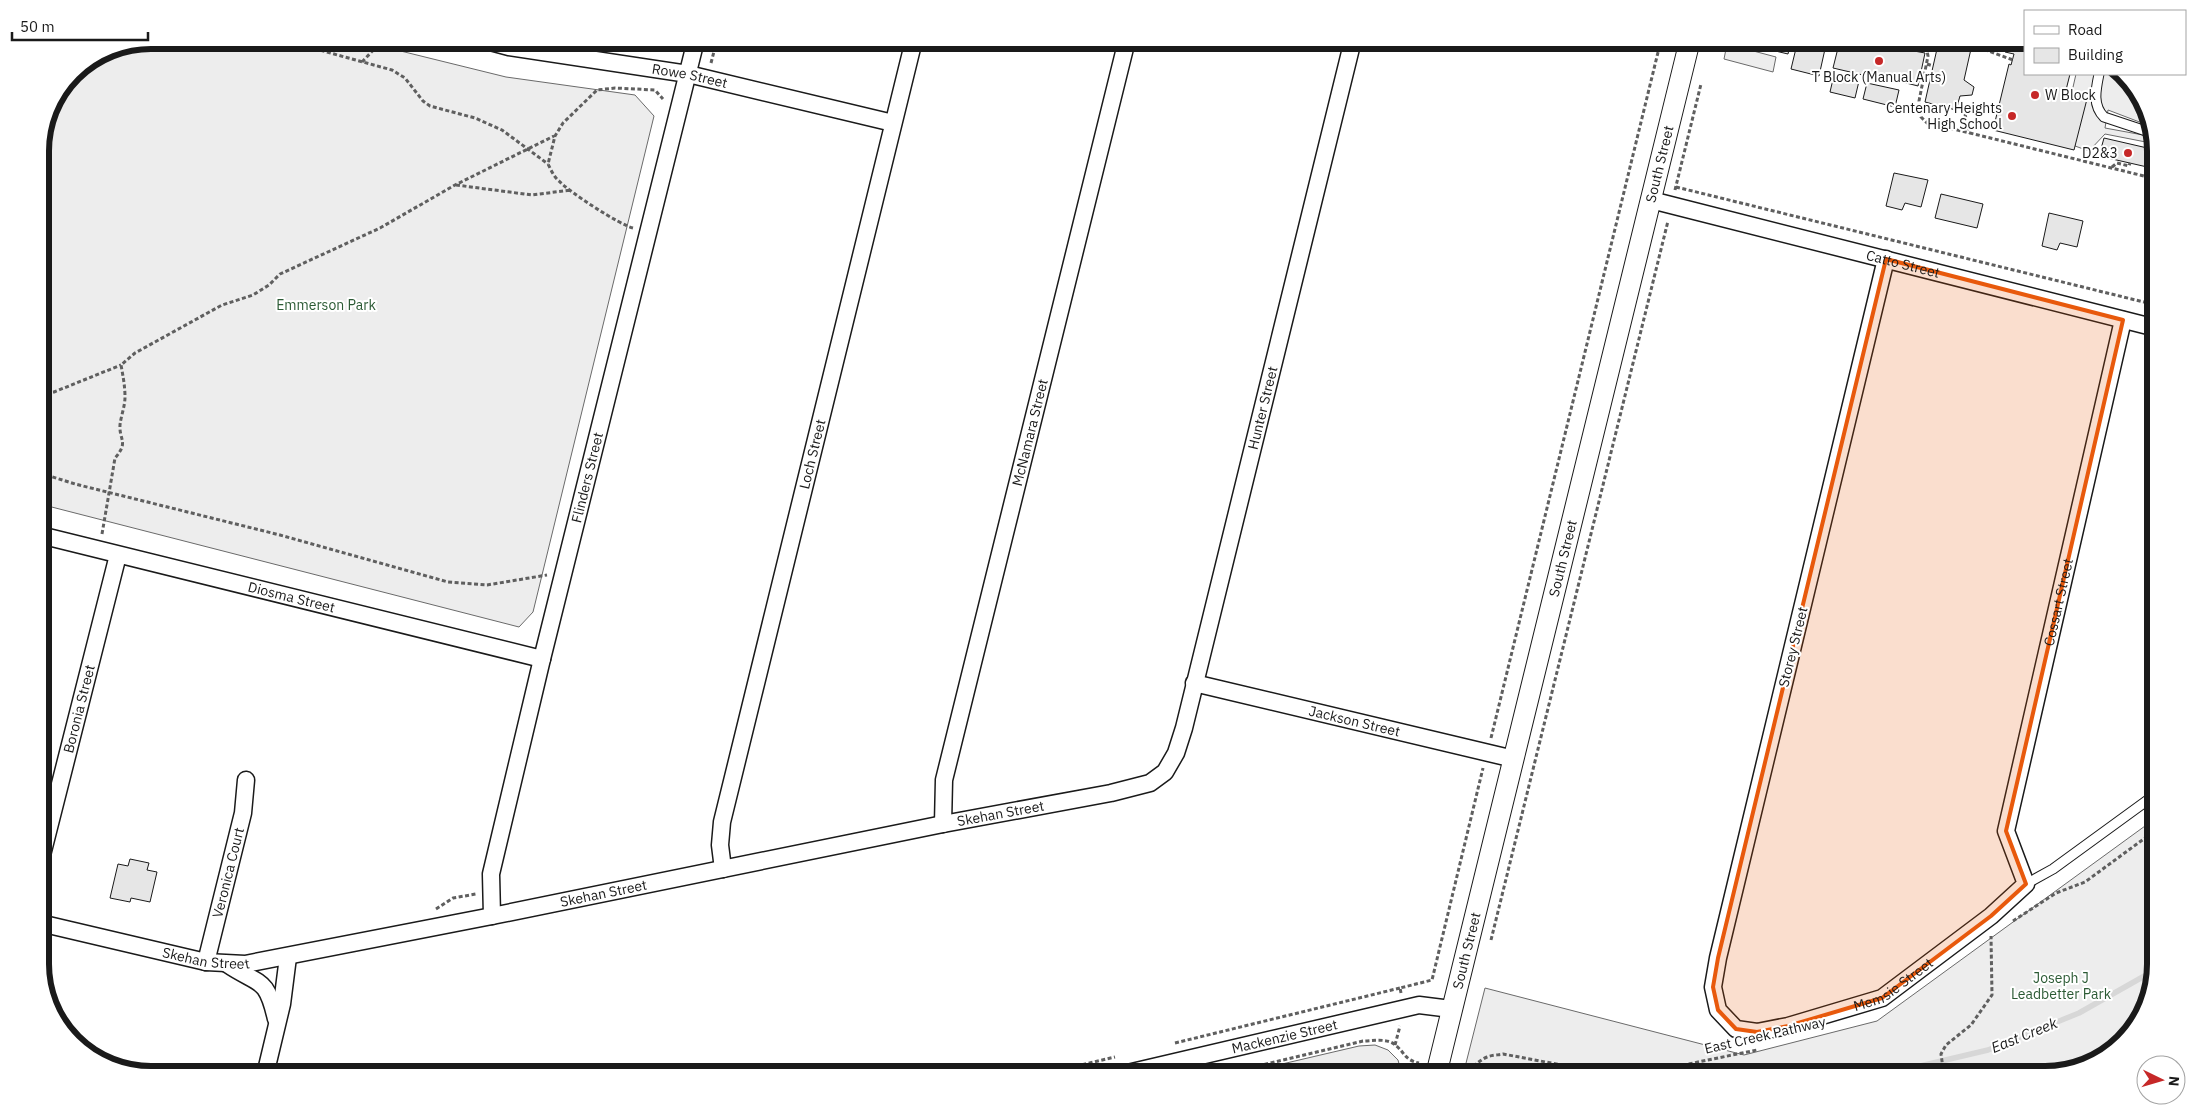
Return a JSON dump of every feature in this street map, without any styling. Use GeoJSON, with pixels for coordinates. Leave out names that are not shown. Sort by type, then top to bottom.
{"type":"FeatureCollection","features":[{"type":"Feature","properties":{"kind":"street","name":"Rowe Street"},"geometry":{"type":"LineString","coordinates":[[528,49],[688,74],[893,123]]}},
{"type":"Feature","properties":{"kind":"street","name":"Flinders Street"},"geometry":{"type":"LineString","coordinates":[[492,916],[491,874],[542,659],[694,49]]}},
{"type":"Feature","properties":{"kind":"street","name":"Loch Street"},"geometry":{"type":"LineString","coordinates":[[723,869],[720,846],[722,822],[912,49]]}},
{"type":"Feature","properties":{"kind":"street","name":"McNamara Street"},"geometry":{"type":"LineString","coordinates":[[943,824],[944,780],[1125,49]]}},
{"type":"Feature","properties":{"kind":"street","name":"Hunter Street"},"geometry":{"type":"LineString","coordinates":[[1165,772],[1176,753],[1194,683],[1351,49]]}},
{"type":"Feature","properties":{"kind":"street","name":"South Street"},"geometry":{"type":"LineString","coordinates":[[1437,1066],[1688,49]]}},
{"type":"Feature","properties":{"kind":"street","name":"Catto Street"},"geometry":{"type":"LineString","coordinates":[[1654,191],[1672,205],[2147,326]]}},
{"type":"Feature","properties":{"kind":"street","name":"Storey Street"},"geometry":{"type":"LineString","coordinates":[[1736,1029],[1718,1010],[1713,988],[1718,958],[1886,259]]}},
{"type":"Feature","properties":{"kind":"street","name":"Cossart Street"},"geometry":{"type":"LineString","coordinates":[[2026,884],[2006,831],[2123,320]]}},
{"type":"Feature","properties":{"kind":"street","name":"Diosma Street"},"geometry":{"type":"LineString","coordinates":[[49,537],[542,659]]}},
{"type":"Feature","properties":{"kind":"street","name":"Boronia Street"},"geometry":{"type":"LineString","coordinates":[[49,827],[118,555]]}},
{"type":"Feature","properties":{"kind":"street","name":"Jackson Street"},"geometry":{"type":"LineString","coordinates":[[1194,683],[1514,759]]}},
{"type":"Feature","properties":{"kind":"street","name":"Skehan Street"},"geometry":{"type":"LineString","coordinates":[[49,924],[206,962],[245,964],[288,957],[943,824],[1111,793],[1150,783],[1165,772]]}},
{"type":"Feature","properties":{"kind":"street","name":"Veronica Court"},"geometry":{"type":"LineString","coordinates":[[206,962],[243,813],[246,780]]}},
{"type":"Feature","properties":{"kind":"street","name":"Memsie Street"},"geometry":{"type":"LineString","coordinates":[[1736,1029],[1757,1032],[1788,1026],[1882,998],[1990,916],[2026,884]]}},
{"type":"Feature","properties":{"kind":"street"},"geometry":{"type":"LineString","coordinates":[[266,1066],[282,1004],[288,957]]}},
{"type":"Feature","properties":{"kind":"street"},"geometry":{"type":"LineString","coordinates":[[227,964],[265,986],[272,998],[278,1023]]}},
{"type":"Feature","properties":{"kind":"street","name":"Mackenzie Street"},"geometry":{"type":"LineString","coordinates":[[1157,1066],[1404,1008],[1426,1005],[1451,1009]]}},
{"type":"Feature","properties":{"kind":"lane"},"geometry":{"type":"LineString","coordinates":[[2099,75],[2095,105],[2098,112],[2104,117],[2145,131]]}},
{"type":"Feature","properties":{"kind":"lane"},"geometry":{"type":"LineString","coordinates":[[2026,884],[2053,869],[2147,801]]}},
{"type":"Feature","properties":{"kind":"path"},"geometry":{"type":"LineString","coordinates":[[315,49],[392,70],[405,78],[430,106],[475,118],[502,130],[548,164],[559,181],[602,212],[632,228],[649,232]]}},
{"type":"Feature","properties":{"kind":"path"},"geometry":{"type":"LineString","coordinates":[[362,62],[374,49]]}},
{"type":"Feature","properties":{"kind":"path"},"geometry":{"type":"LineString","coordinates":[[707,78],[715,49]]}},
{"type":"Feature","properties":{"kind":"path"},"geometry":{"type":"LineString","coordinates":[[1170,1044],[1432,980],[1659,49]]}},
{"type":"Feature","properties":{"kind":"path"},"geometry":{"type":"LineString","coordinates":[[1927,49],[1927,64],[1919,101],[1921,117],[1927,122],[2147,177]]}},
{"type":"Feature","properties":{"kind":"path"},"geometry":{"type":"LineString","coordinates":[[1983,49],[2012,60]]}},
{"type":"Feature","properties":{"kind":"path"},"geometry":{"type":"LineString","coordinates":[[1927,64],[1933,66]]}},
{"type":"Feature","properties":{"kind":"path"},"geometry":{"type":"LineString","coordinates":[[1488,949],[1703,76]]}},
{"type":"Feature","properties":{"kind":"path"},"geometry":{"type":"LineString","coordinates":[[548,164],[555,136],[563,123],[597,90],[614,88],[655,90],[662,96],[663,104]]}},
{"type":"Feature","properties":{"kind":"path"},"geometry":{"type":"LineString","coordinates":[[1957,106],[1963,107],[1970,132]]}},
{"type":"Feature","properties":{"kind":"path"},"geometry":{"type":"LineString","coordinates":[[49,392],[121,365],[135,353],[222,305],[253,295],[269,285],[280,274],[380,228],[455,185],[555,136]]}},
{"type":"Feature","properties":{"kind":"path"},"geometry":{"type":"LineString","coordinates":[[2112,168],[2117,163],[2130,166],[2130,163]]}},
{"type":"Feature","properties":{"kind":"path"},"geometry":{"type":"LineString","coordinates":[[455,185],[532,195],[571,190]]}},
{"type":"Feature","properties":{"kind":"path"},"geometry":{"type":"LineString","coordinates":[[1654,191],[1676,187],[2147,303]]}},
{"type":"Feature","properties":{"kind":"path"},"geometry":{"type":"LineString","coordinates":[[629,237],[634,218]]}},
{"type":"Feature","properties":{"kind":"path"},"geometry":{"type":"LineString","coordinates":[[100,550],[115,458],[123,444],[123,435],[120,428],[125,398],[121,365]]}},
{"type":"Feature","properties":{"kind":"path"},"geometry":{"type":"LineString","coordinates":[[49,476],[289,538],[448,582],[487,585],[548,575]]}},
{"type":"Feature","properties":{"kind":"path"},"geometry":{"type":"LineString","coordinates":[[546,584],[550,566]]}},
{"type":"Feature","properties":{"kind":"path"},"geometry":{"type":"LineString","coordinates":[[2007,925],[2056,893],[2085,882],[2147,837]]}},
{"type":"Feature","properties":{"kind":"path"},"geometry":{"type":"LineString","coordinates":[[1983,941],[1999,930]]}},
{"type":"Feature","properties":{"kind":"path"},"geometry":{"type":"LineString","coordinates":[[1943,1066],[1941,1054],[1946,1045],[1970,1024],[1992,995],[1991,936]]}},
{"type":"Feature","properties":{"kind":"path"},"geometry":{"type":"LineString","coordinates":[[1395,1044],[1404,1008],[1400,988]]}},
{"type":"Feature","properties":{"kind":"path"},"geometry":{"type":"LineString","coordinates":[[1258,1066],[1363,1041],[1385,1041],[1395,1044],[1406,1058],[1423,1066]]}},
{"type":"Feature","properties":{"kind":"path","name":"East Creek Pathway"},"geometry":{"type":"LineString","coordinates":[[1678,1066],[1759,1049]]}},
{"type":"Feature","properties":{"kind":"path","name":"East Creek Pathway"},"geometry":{"type":"LineString","coordinates":[[1476,1066],[1488,1056],[1503,1054],[1567,1066]]}},
{"type":"Feature","properties":{"kind":"path"},"geometry":{"type":"LineString","coordinates":[[1076,1066],[1122,1055]]}},
{"type":"Feature","properties":{"kind":"path"},"geometry":{"type":"LineString","coordinates":[[1460,1066],[1461,1062]]}},
{"type":"Feature","properties":{"kind":"highlighted area"},"geometry":{"type":"Polygon","coordinates":[[[1886,259],[2123,320],[2006,831],[2026,884],[1991,916],[1882,998],[1788,1026],[1757,1032],[1736,1029],[1718,1010],[1713,987],[1718,958],[1886,259]]]}},
{"type":"Feature","properties":{"kind":"shaded area","name":"Emmerson Park"},"geometry":{"type":"Polygon","coordinates":[[[392,49],[506,77],[635,95],[654,116],[533,612],[519,627],[49,506],[49,144],[52,124],[59,105],[74,83],[83,74],[112,56],[137,50],[392,49]]]}},
{"type":"Feature","properties":{"kind":"shaded area"},"geometry":{"type":"Polygon","coordinates":[[[1726,49],[1746,49],[1776,57],[1773,72],[1724,59],[1726,49]]]}},
{"type":"Feature","properties":{"kind":"shaded area"},"geometry":{"type":"Polygon","coordinates":[[[2076,75],[2114,75],[2137,105],[2143,123],[2108,110],[2105,128],[2146,135],[2147,142],[2105,134],[2089,151],[2075,146],[2071,96],[2076,75]]]}},
{"type":"Feature","properties":{"kind":"shaded area","name":"Joseph J Leadbetter Park"},"geometry":{"type":"Polygon","coordinates":[[[2147,825],[2147,964],[2144,991],[2137,1010],[2126,1026],[2107,1045],[2084,1059],[2072,1063],[2045,1066],[1465,1066],[1485,988],[1744,1055],[1877,1021],[2147,825]]]}},
{"type":"Feature","properties":{"kind":"shaded area"},"geometry":{"type":"Polygon","coordinates":[[[1375,1045],[1388,1050],[1398,1060],[1400,1066],[1273,1066],[1359,1046],[1375,1045]]]}},
{"type":"Feature","properties":{"kind":"building"},"geometry":{"type":"Polygon","coordinates":[[[1767,49],[1789,49],[1788,54],[1767,49]]]}},
{"type":"Feature","properties":{"kind":"building"},"geometry":{"type":"Polygon","coordinates":[[[1796,49],[1825,49],[1819,76],[1791,69],[1796,49]]]}},
{"type":"Feature","properties":{"kind":"building","name":"T Block (Manual Arts)"},"geometry":{"type":"Polygon","coordinates":[[[1838,49],[1915,49],[1914,51],[1925,53],[1918,86],[1863,72],[1863,75],[1833,68],[1838,49]]]}},
{"type":"Feature","properties":{"kind":"building"},"geometry":{"type":"Polygon","coordinates":[[[1937,49],[1971,49],[1964,80],[1974,87],[1972,95],[1960,96],[1956,110],[1925,102],[1937,49]]]}},
{"type":"Feature","properties":{"kind":"building","name":"W Block"},"geometry":{"type":"Polygon","coordinates":[[[2006,49],[2024,49],[2024,75],[2070,75],[2065,94],[2087,99],[2074,150],[1993,130],[2009,64],[2011,65],[2014,54],[2005,52],[2006,49]]]}},
{"type":"Feature","properties":{"kind":"building"},"geometry":{"type":"Polygon","coordinates":[[[1834,75],[1859,81],[1855,98],[1830,92],[1834,75]]]}},
{"type":"Feature","properties":{"kind":"building"},"geometry":{"type":"Polygon","coordinates":[[[1867,83],[1899,90],[1895,107],[1863,99],[1867,83]]]}},
{"type":"Feature","properties":{"kind":"building","name":"D2&3"},"geometry":{"type":"Polygon","coordinates":[[[2104,138],[2147,148],[2147,167],[2099,156],[2104,138]]]}},
{"type":"Feature","properties":{"kind":"building"},"geometry":{"type":"Polygon","coordinates":[[[1894,173],[1928,180],[1921,207],[1905,203],[1902,210],[1886,206],[1894,173]]]}},
{"type":"Feature","properties":{"kind":"building"},"geometry":{"type":"Polygon","coordinates":[[[1941,194],[1983,204],[1977,228],[1935,218],[1941,194]]]}},
{"type":"Feature","properties":{"kind":"building"},"geometry":{"type":"Polygon","coordinates":[[[2049,213],[2083,221],[2077,247],[2060,243],[2057,250],[2042,246],[2049,213]]]}},
{"type":"Feature","properties":{"kind":"building"},"geometry":{"type":"Polygon","coordinates":[[[130,859],[149,863],[147,870],[157,872],[150,902],[131,898],[130,902],[110,898],[118,864],[128,866],[130,859]]]}},
{"type":"Feature","properties":{"kind":"waterway","name":"East Creek"},"geometry":{"type":"LineString","coordinates":[[1920,1066],[1988,1050],[2079,1013],[2146,975]]}},
{"type":"Feature","properties":{"kind":"place","name":"T Block (Manual Arts)"},"geometry":{"type":"Point","coordinates":[1879,61]}},
{"type":"Feature","properties":{"kind":"place","name":"W Block"},"geometry":{"type":"Point","coordinates":[2035,95]}},
{"type":"Feature","properties":{"kind":"place","name":"Centenary Heights High School"},"geometry":{"type":"Point","coordinates":[2012,116]}},
{"type":"Feature","properties":{"kind":"place","name":"D2&3"},"geometry":{"type":"Point","coordinates":[2128,153]}}]}
